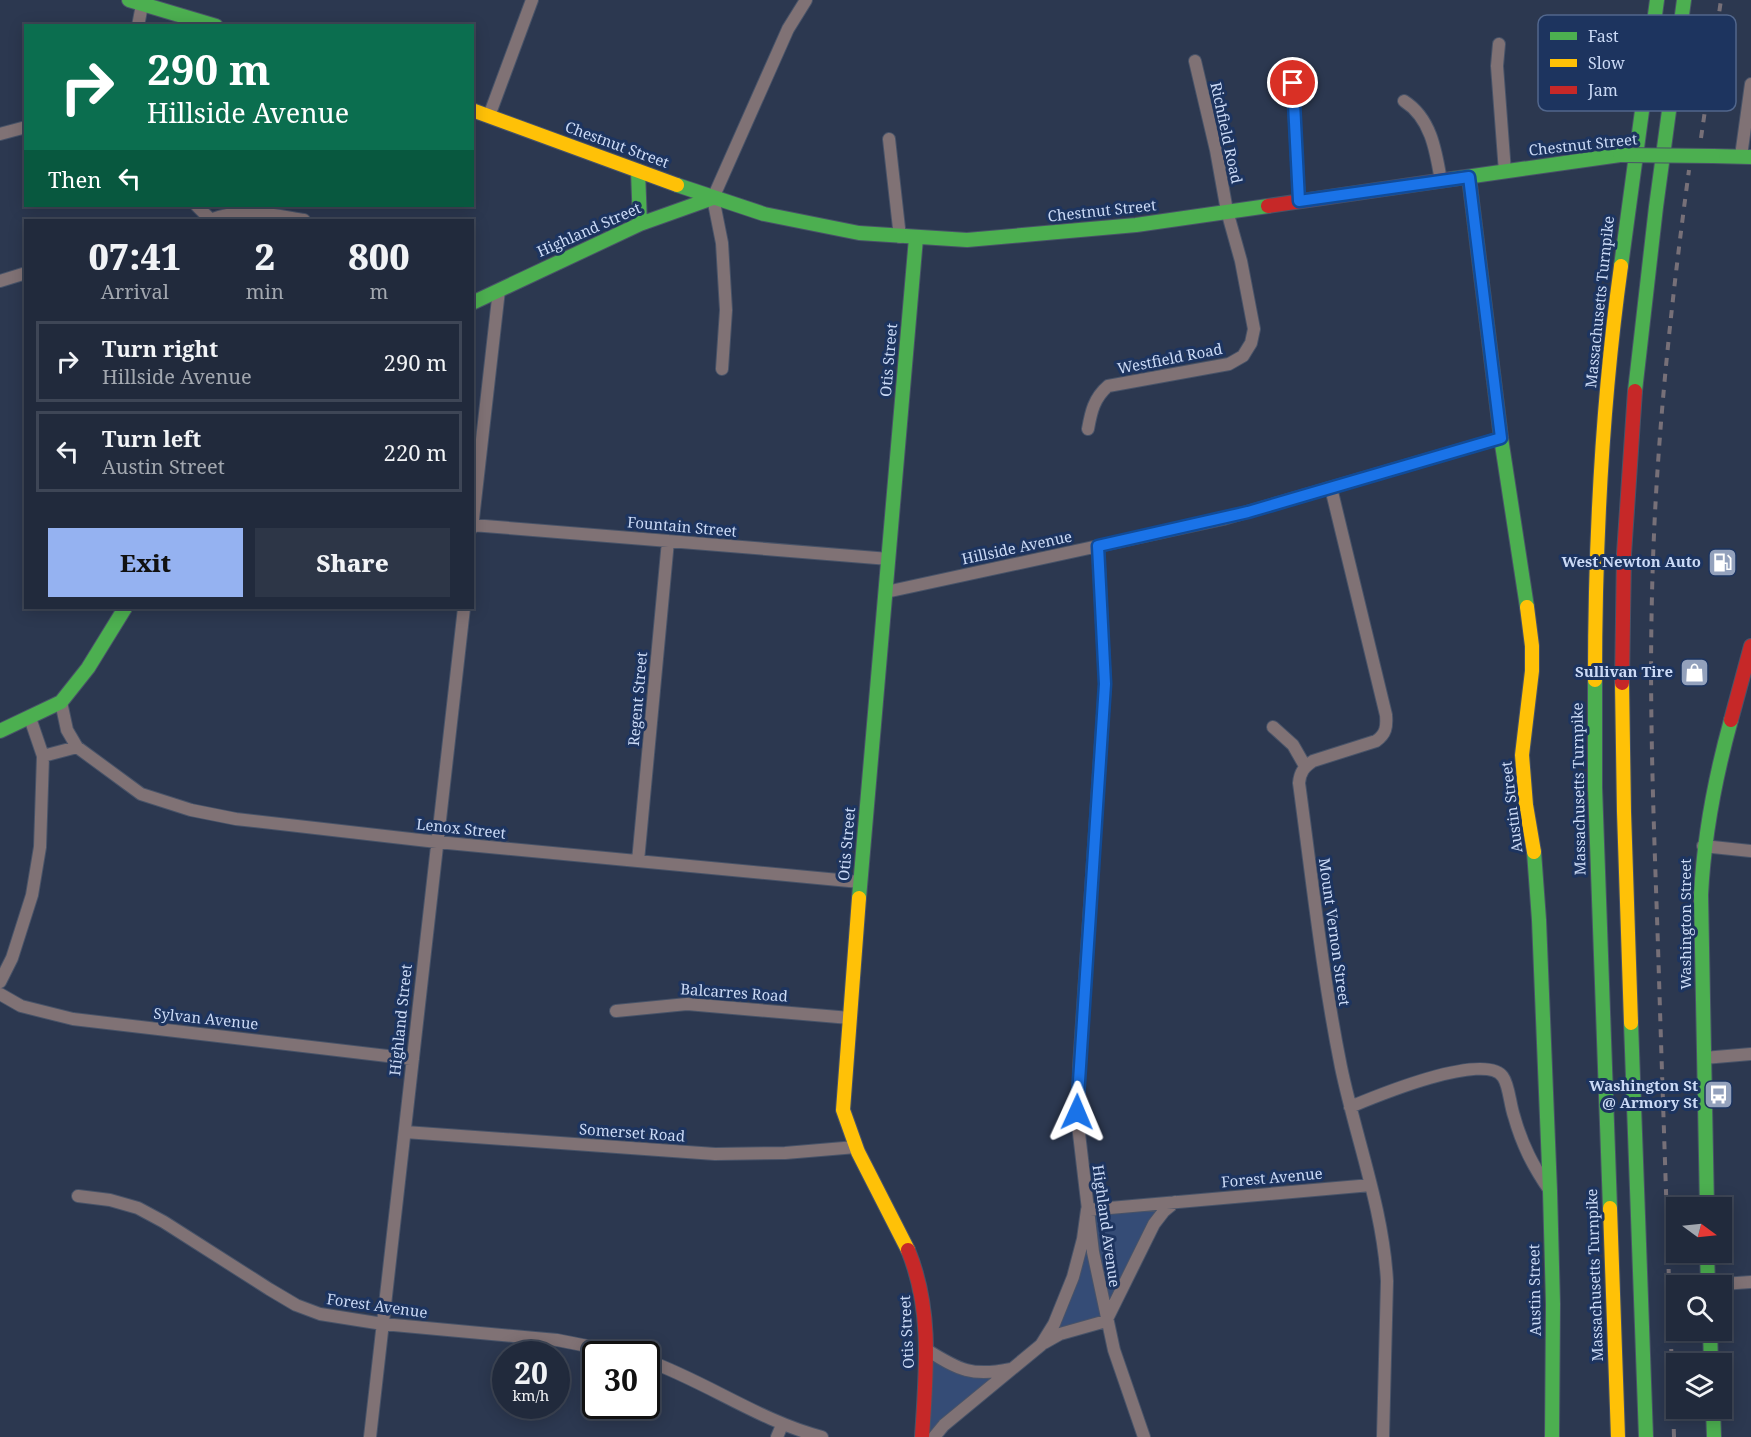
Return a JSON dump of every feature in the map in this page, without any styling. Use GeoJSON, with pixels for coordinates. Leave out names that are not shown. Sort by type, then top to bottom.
{"type":"FeatureCollection","features":[{"type":"Feature","properties":{"kind":"main road","name":"Massachusetts Turnpike"},"geometry":{"type":"LineString","coordinates":[[1655,15],[1657,0]]}},
{"type":"Feature","properties":{"kind":"main road"},"geometry":{"type":"LineString","coordinates":[[1682,15],[1684,0]]}},
{"type":"Feature","properties":{"kind":"main road"},"geometry":{"type":"LineString","coordinates":[[138,1],[210,24]]}},
{"type":"Feature","properties":{"kind":"main road","name":"Chestnut Street"},"geometry":{"type":"LineString","coordinates":[[474,111],[713,198],[788,220],[859,233],[967,240],[1136,225],[1620,155],[1746,157]]}},
{"type":"Feature","properties":{"kind":"main road","name":"Massachusetts Turnpike"},"geometry":{"type":"LineString","coordinates":[[1618,1437],[1595,787],[1594,597],[1602,454],[1614,314],[1642,111]]}},
{"type":"Feature","properties":{"kind":"main road"},"geometry":{"type":"LineString","coordinates":[[1646,1437],[1623,793],[1622,603],[1629,460],[1642,318],[1669,111]]}},
{"type":"Feature","properties":{"kind":"main road"},"geometry":{"type":"LineString","coordinates":[[638,171],[639,224]]}},
{"type":"Feature","properties":{"kind":"main road","name":"Austin Street"},"geometry":{"type":"LineString","coordinates":[[1469,177],[1501,438],[1532,646],[1532,671],[1522,755],[1538,892],[1553,1304],[1552,1437]]}},
{"type":"Feature","properties":{"kind":"main road","name":"Highland Street"},"geometry":{"type":"LineString","coordinates":[[474,302],[639,224],[713,198]]}},
{"type":"Feature","properties":{"kind":"main road","name":"Otis Street"},"geometry":{"type":"LineString","coordinates":[[916,238],[860,882],[843,1110],[856,1147],[917,1270],[926,1313],[927,1350],[922,1437]]}},
{"type":"Feature","properties":{"kind":"main road"},"geometry":{"type":"LineString","coordinates":[[0,731],[61,702],[88,668],[124,609]]}},
{"type":"Feature","properties":{"kind":"main road","name":"Washington Street"},"geometry":{"type":"LineString","coordinates":[[1707,1197],[1701,889],[1704,846],[1713,787],[1749,665],[1751,646]]}},
{"type":"Feature","properties":{"kind":"main road"},"geometry":{"type":"LineString","coordinates":[[1713,1419],[1714,1437]]}},
{"type":"Feature","properties":{"kind":"street"},"geometry":{"type":"LineString","coordinates":[[489,116],[532,0]]}},
{"type":"Feature","properties":{"kind":"street"},"geometry":{"type":"LineString","coordinates":[[722,369],[726,310],[722,243],[713,198],[788,28],[806,0]]}},
{"type":"Feature","properties":{"kind":"street"},"geometry":{"type":"LineString","coordinates":[[138,1],[138,24]]}},
{"type":"Feature","properties":{"kind":"street"},"geometry":{"type":"LineString","coordinates":[[1499,44],[1497,66],[1505,172]]}},
{"type":"Feature","properties":{"kind":"street","name":"Richfield Road"},"geometry":{"type":"LineString","coordinates":[[1195,61],[1216,150],[1227,211]]}},
{"type":"Feature","properties":{"kind":"street"},"geometry":{"type":"LineString","coordinates":[[1292,67],[1299,201]]}},
{"type":"Feature","properties":{"kind":"street"},"geometry":{"type":"LineString","coordinates":[[1746,157],[1751,84]]}},
{"type":"Feature","properties":{"kind":"street"},"geometry":{"type":"LineString","coordinates":[[1404,101],[1425,119],[1441,181]]}},
{"type":"Feature","properties":{"kind":"street"},"geometry":{"type":"LineString","coordinates":[[0,134],[24,128]]}},
{"type":"Feature","properties":{"kind":"street"},"geometry":{"type":"LineString","coordinates":[[889,139],[900,237]]}},
{"type":"Feature","properties":{"kind":"street"},"geometry":{"type":"LineString","coordinates":[[197,207],[209,219]]}},
{"type":"Feature","properties":{"kind":"street","name":"Westfield Road"},"geometry":{"type":"LineString","coordinates":[[1088,429],[1092,408],[1099,394],[1108,386],[1229,364],[1243,356],[1251,343],[1254,329],[1241,261],[1227,211]]}},
{"type":"Feature","properties":{"kind":"street"},"geometry":{"type":"LineString","coordinates":[[212,219],[222,214],[251,212],[297,219]]}},
{"type":"Feature","properties":{"kind":"street"},"geometry":{"type":"LineString","coordinates":[[0,281],[24,274]]}},
{"type":"Feature","properties":{"kind":"street"},"geometry":{"type":"LineString","coordinates":[[474,517],[499,290]]}},
{"type":"Feature","properties":{"kind":"street","name":"Hillside Avenue"},"geometry":{"type":"LineString","coordinates":[[886,592],[1214,521],[1501,438]]}},
{"type":"Feature","properties":{"kind":"street"},"geometry":{"type":"LineString","coordinates":[[1274,727],[1293,745],[1305,766],[1313,760],[1376,741],[1382,736],[1386,724],[1386,715],[1331,488]]}},
{"type":"Feature","properties":{"kind":"street","name":"Fountain Street"},"geometry":{"type":"LineString","coordinates":[[474,526],[889,559]]}},
{"type":"Feature","properties":{"kind":"street","name":"Regent Street"},"geometry":{"type":"LineString","coordinates":[[638,861],[668,541]]}},
{"type":"Feature","properties":{"kind":"street","name":"Highland Avenue"},"geometry":{"type":"LineString","coordinates":[[1098,546],[1105,684],[1077,1099],[1078,1125],[1087,1210],[1106,1321],[1122,1377],[1144,1437]]}},
{"type":"Feature","properties":{"kind":"street","name":"Highland Street"},"geometry":{"type":"LineString","coordinates":[[370,1437],[464,609]]}},
{"type":"Feature","properties":{"kind":"street","name":"Lenox Street"},"geometry":{"type":"LineString","coordinates":[[61,702],[67,730],[77,747],[141,794],[191,810],[236,819],[437,842],[860,882]]}},
{"type":"Feature","properties":{"kind":"street"},"geometry":{"type":"LineString","coordinates":[[0,982],[12,958],[32,895],[40,847],[43,756],[30,718]]}},
{"type":"Feature","properties":{"kind":"street"},"geometry":{"type":"LineString","coordinates":[[43,756],[77,747]]}},
{"type":"Feature","properties":{"kind":"street","name":"Mount Vernon Street"},"geometry":{"type":"LineString","coordinates":[[1305,766],[1300,774],[1299,783],[1328,1000],[1350,1107],[1383,1239],[1387,1281],[1383,1437]]}},
{"type":"Feature","properties":{"kind":"street"},"geometry":{"type":"LineString","coordinates":[[1704,846],[1751,851]]}},
{"type":"Feature","properties":{"kind":"street","name":"Sylvan Avenue"},"geometry":{"type":"LineString","coordinates":[[0,994],[21,1006],[74,1019],[413,1059]]}},
{"type":"Feature","properties":{"kind":"street","name":"Balcarres Road"},"geometry":{"type":"LineString","coordinates":[[616,1011],[687,1004],[850,1018]]}},
{"type":"Feature","properties":{"kind":"street"},"geometry":{"type":"LineString","coordinates":[[1704,1058],[1751,1054]]}},
{"type":"Feature","properties":{"kind":"street"},"geometry":{"type":"LineString","coordinates":[[1350,1107],[1402,1086],[1441,1075],[1466,1070],[1495,1070],[1502,1074],[1506,1083],[1514,1117],[1530,1161],[1550,1191]]}},
{"type":"Feature","properties":{"kind":"street","name":"Somerset Road"},"geometry":{"type":"LineString","coordinates":[[405,1132],[715,1154],[785,1154],[856,1147]]}},
{"type":"Feature","properties":{"kind":"street","name":"Forest Avenue"},"geometry":{"type":"LineString","coordinates":[[1087,1210],[1371,1185]]}},
{"type":"Feature","properties":{"kind":"street","name":"Forest Avenue"},"geometry":{"type":"LineString","coordinates":[[78,1196],[110,1200],[138,1208],[296,1305],[320,1314],[383,1324],[557,1340],[582,1345]]}},
{"type":"Feature","properties":{"kind":"street"},"geometry":{"type":"LineString","coordinates":[[934,1437],[944,1425],[1041,1345],[1060,1334],[1106,1321],[1154,1224],[1164,1211],[1176,1202]]}},
{"type":"Feature","properties":{"kind":"street"},"geometry":{"type":"LineString","coordinates":[[1041,1345],[1054,1324],[1073,1277],[1083,1239],[1087,1210]]}},
{"type":"Feature","properties":{"kind":"street"},"geometry":{"type":"LineString","coordinates":[[1732,1283],[1751,1282]]}},
{"type":"Feature","properties":{"kind":"street"},"geometry":{"type":"LineString","coordinates":[[927,1350],[965,1371],[995,1372],[1013,1368]]}},
{"type":"Feature","properties":{"kind":"street"},"geometry":{"type":"LineString","coordinates":[[660,1366],[782,1425],[822,1437]]}},
{"type":"Feature","properties":{"kind":"street"},"geometry":{"type":"LineString","coordinates":[[777,1437],[782,1425]]}},
{"type":"Feature","properties":{"kind":"shaded area"},"geometry":{"type":"Polygon","coordinates":[[[1176,1202],[1164,1211],[1106,1321],[1060,1334],[1054,1324],[1087,1210],[1176,1202]]]}},
{"type":"Feature","properties":{"kind":"shaded area"},"geometry":{"type":"Polygon","coordinates":[[[927,1350],[965,1371],[1013,1368],[944,1425],[922,1437],[927,1350]]]}},
{"type":"Feature","properties":{"kind":"railway"},"geometry":{"type":"LineString","coordinates":[[1719,15],[1721,0]]}},
{"type":"Feature","properties":{"kind":"railway"},"geometry":{"type":"LineString","coordinates":[[1701,138],[1705,111]]}},
{"type":"Feature","properties":{"kind":"railway"},"geometry":{"type":"LineString","coordinates":[[1674,1437],[1654,814],[1651,639],[1660,435],[1689,170]]}},
{"type":"Feature","properties":{"kind":"traffic: fast"},"geometry":{"type":"LineString","coordinates":[[129,0],[209,24]]}},
{"type":"Feature","properties":{"kind":"traffic: fast"},"geometry":{"type":"LineString","coordinates":[[1655,15],[1657,0]]}},
{"type":"Feature","properties":{"kind":"traffic: fast"},"geometry":{"type":"LineString","coordinates":[[1682,15],[1684,0]]}},
{"type":"Feature","properties":{"kind":"traffic: fast"},"geometry":{"type":"LineString","coordinates":[[1621,266],[1642,111]]}},
{"type":"Feature","properties":{"kind":"traffic: fast"},"geometry":{"type":"LineString","coordinates":[[1635,391],[1669,111]]}},
{"type":"Feature","properties":{"kind":"traffic: fast"},"geometry":{"type":"LineString","coordinates":[[1452,179],[1620,155]]}},
{"type":"Feature","properties":{"kind":"traffic: fast"},"geometry":{"type":"LineString","coordinates":[[1620,155],[1713,156]]}},
{"type":"Feature","properties":{"kind":"traffic: fast"},"geometry":{"type":"LineString","coordinates":[[1713,156],[1751,157]]}},
{"type":"Feature","properties":{"kind":"traffic: fast"},"geometry":{"type":"LineString","coordinates":[[638,171],[640,224]]}},
{"type":"Feature","properties":{"kind":"traffic: fast"},"geometry":{"type":"LineString","coordinates":[[1469,177],[1501,438],[1527,607]]}},
{"type":"Feature","properties":{"kind":"traffic: fast"},"geometry":{"type":"LineString","coordinates":[[677,185],[764,214],[859,233],[967,240],[1136,225],[1268,206]]}},
{"type":"Feature","properties":{"kind":"traffic: fast"},"geometry":{"type":"LineString","coordinates":[[474,302],[640,224],[713,198]]}},
{"type":"Feature","properties":{"kind":"traffic: fast"},"geometry":{"type":"LineString","coordinates":[[859,898],[916,238]]}},
{"type":"Feature","properties":{"kind":"traffic: fast"},"geometry":{"type":"LineString","coordinates":[[0,731],[61,702],[88,668],[124,609]]}},
{"type":"Feature","properties":{"kind":"traffic: fast"},"geometry":{"type":"LineString","coordinates":[[1595,680],[1595,787],[1610,1208]]}},
{"type":"Feature","properties":{"kind":"traffic: fast"},"geometry":{"type":"LineString","coordinates":[[1707,1197],[1701,895],[1711,807],[1731,720]]}},
{"type":"Feature","properties":{"kind":"traffic: fast"},"geometry":{"type":"LineString","coordinates":[[1534,852],[1550,1191],[1553,1304],[1552,1437]]}},
{"type":"Feature","properties":{"kind":"traffic: fast"},"geometry":{"type":"LineString","coordinates":[[1631,1023],[1646,1437]]}},
{"type":"Feature","properties":{"kind":"traffic: fast"},"geometry":{"type":"LineString","coordinates":[[1707,1263],[1708,1275]]}},
{"type":"Feature","properties":{"kind":"traffic: fast"},"geometry":{"type":"LineString","coordinates":[[1710,1341],[1711,1353]]}},
{"type":"Feature","properties":{"kind":"traffic: fast"},"geometry":{"type":"LineString","coordinates":[[1713,1419],[1714,1437]]}},
{"type":"Feature","properties":{"kind":"traffic: slow"},"geometry":{"type":"LineString","coordinates":[[474,111],[677,185]]}},
{"type":"Feature","properties":{"kind":"traffic: slow"},"geometry":{"type":"LineString","coordinates":[[1595,680],[1596,576],[1604,420],[1621,266]]}},
{"type":"Feature","properties":{"kind":"traffic: slow"},"geometry":{"type":"LineString","coordinates":[[1527,607],[1532,646],[1532,671],[1522,755],[1526,805],[1534,852]]}},
{"type":"Feature","properties":{"kind":"traffic: slow"},"geometry":{"type":"LineString","coordinates":[[1622,683],[1631,1023]]}},
{"type":"Feature","properties":{"kind":"traffic: slow"},"geometry":{"type":"LineString","coordinates":[[859,898],[843,1110],[858,1152],[908,1250]]}},
{"type":"Feature","properties":{"kind":"traffic: slow"},"geometry":{"type":"LineString","coordinates":[[1610,1208],[1618,1437]]}},
{"type":"Feature","properties":{"kind":"traffic: jam"},"geometry":{"type":"LineString","coordinates":[[1268,206],[1452,179]]}},
{"type":"Feature","properties":{"kind":"traffic: jam"},"geometry":{"type":"LineString","coordinates":[[1622,683],[1624,554],[1635,391]]}},
{"type":"Feature","properties":{"kind":"traffic: jam"},"geometry":{"type":"LineString","coordinates":[[1731,720],[1751,646]]}},
{"type":"Feature","properties":{"kind":"traffic: jam"},"geometry":{"type":"LineString","coordinates":[[908,1250],[921,1296],[926,1342],[922,1437]]}},
{"type":"Feature","properties":{"kind":"place","name":"West Newton Auto"},"geometry":{"type":"Point","coordinates":[1722,562]}},
{"type":"Feature","properties":{"kind":"place","name":"Sullivan Tire"},"geometry":{"type":"Point","coordinates":[1694,672]}},
{"type":"Feature","properties":{"kind":"place","name":"Washington St @ Armory St"},"geometry":{"type":"Point","coordinates":[1719,1095]}},
{"type":"Feature","properties":{"kind":"route"},"geometry":{"type":"LineString","coordinates":[[1077,1112],[1105,684],[1098,546],[1248,512],[1501,438],[1469,177],[1299,201],[1293,83]]}}]}
